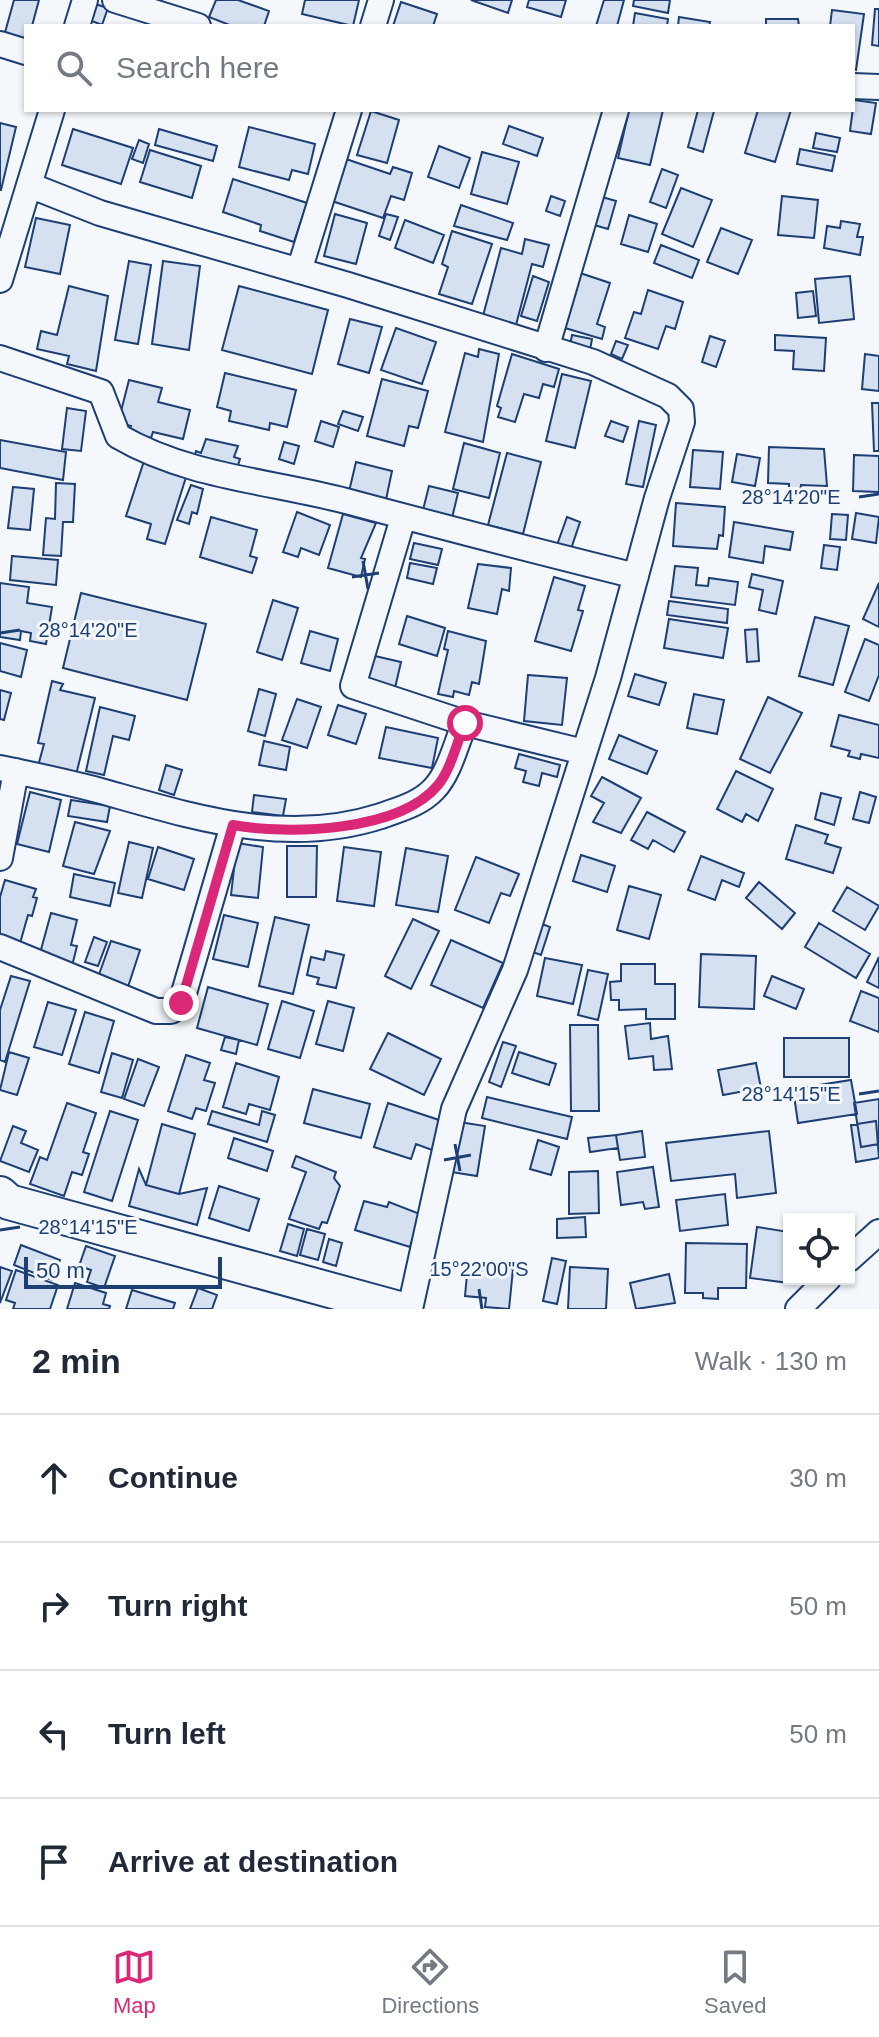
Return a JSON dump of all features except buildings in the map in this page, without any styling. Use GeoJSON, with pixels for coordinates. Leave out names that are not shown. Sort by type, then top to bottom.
{"type":"FeatureCollection","features":[{"type":"Feature","properties":{"kind":"street"},"geometry":{"type":"LineString","coordinates":[[78,24],[85,0]]}},
{"type":"Feature","properties":{"kind":"street"},"geometry":{"type":"LineString","coordinates":[[115,0],[192,24]]}},
{"type":"Feature","properties":{"kind":"street"},"geometry":{"type":"LineString","coordinates":[[374,24],[381,0]]}},
{"type":"Feature","properties":{"kind":"street"},"geometry":{"type":"LineString","coordinates":[[0,44],[24,51]]}},
{"type":"Feature","properties":{"kind":"street"},"geometry":{"type":"LineString","coordinates":[[855,86],[879,87]]}},
{"type":"Feature","properties":{"kind":"street"},"geometry":{"type":"LineString","coordinates":[[0,280],[51,112]]}},
{"type":"Feature","properties":{"kind":"street"},"geometry":{"type":"LineString","coordinates":[[299,271],[348,112]]}},
{"type":"Feature","properties":{"kind":"street"},"geometry":{"type":"LineString","coordinates":[[546,349],[615,112]]}},
{"type":"Feature","properties":{"kind":"street"},"geometry":{"type":"LineString","coordinates":[[29,185],[100,213],[299,271],[605,368],[668,396],[681,409],[682,422],[584,752],[515,970],[454,1109],[410,1309]]}},
{"type":"Feature","properties":{"kind":"street"},"geometry":{"type":"LineString","coordinates":[[0,358],[101,392],[118,436],[195,469],[346,501],[636,576]]}},
{"type":"Feature","properties":{"kind":"street"},"geometry":{"type":"LineString","coordinates":[[403,518],[353,686],[465,723],[584,752]]}},
{"type":"Feature","properties":{"kind":"street"},"geometry":{"type":"LineString","coordinates":[[0,858],[8,770],[233,825],[298,831],[337,827],[410,806],[426,796],[441,780],[465,723]]}},
{"type":"Feature","properties":{"kind":"street"},"geometry":{"type":"LineString","coordinates":[[0,947],[156,1011],[171,1011],[181,1003],[233,825]]}},
{"type":"Feature","properties":{"kind":"street"},"geometry":{"type":"LineString","coordinates":[[3,1207],[399,1309]]}},
{"type":"Feature","properties":{"kind":"street"},"geometry":{"type":"LineString","coordinates":[[855,1254],[879,1232]]}},
{"type":"Feature","properties":{"kind":"street"},"geometry":{"type":"LineString","coordinates":[[798,1309],[822,1285]]}},
{"type":"Feature","properties":{"kind":"route"},"geometry":{"type":"LineString","coordinates":[[181,1003],[233,825],[298,831],[349,826],[410,806],[426,796],[441,780],[465,723]]}}]}
